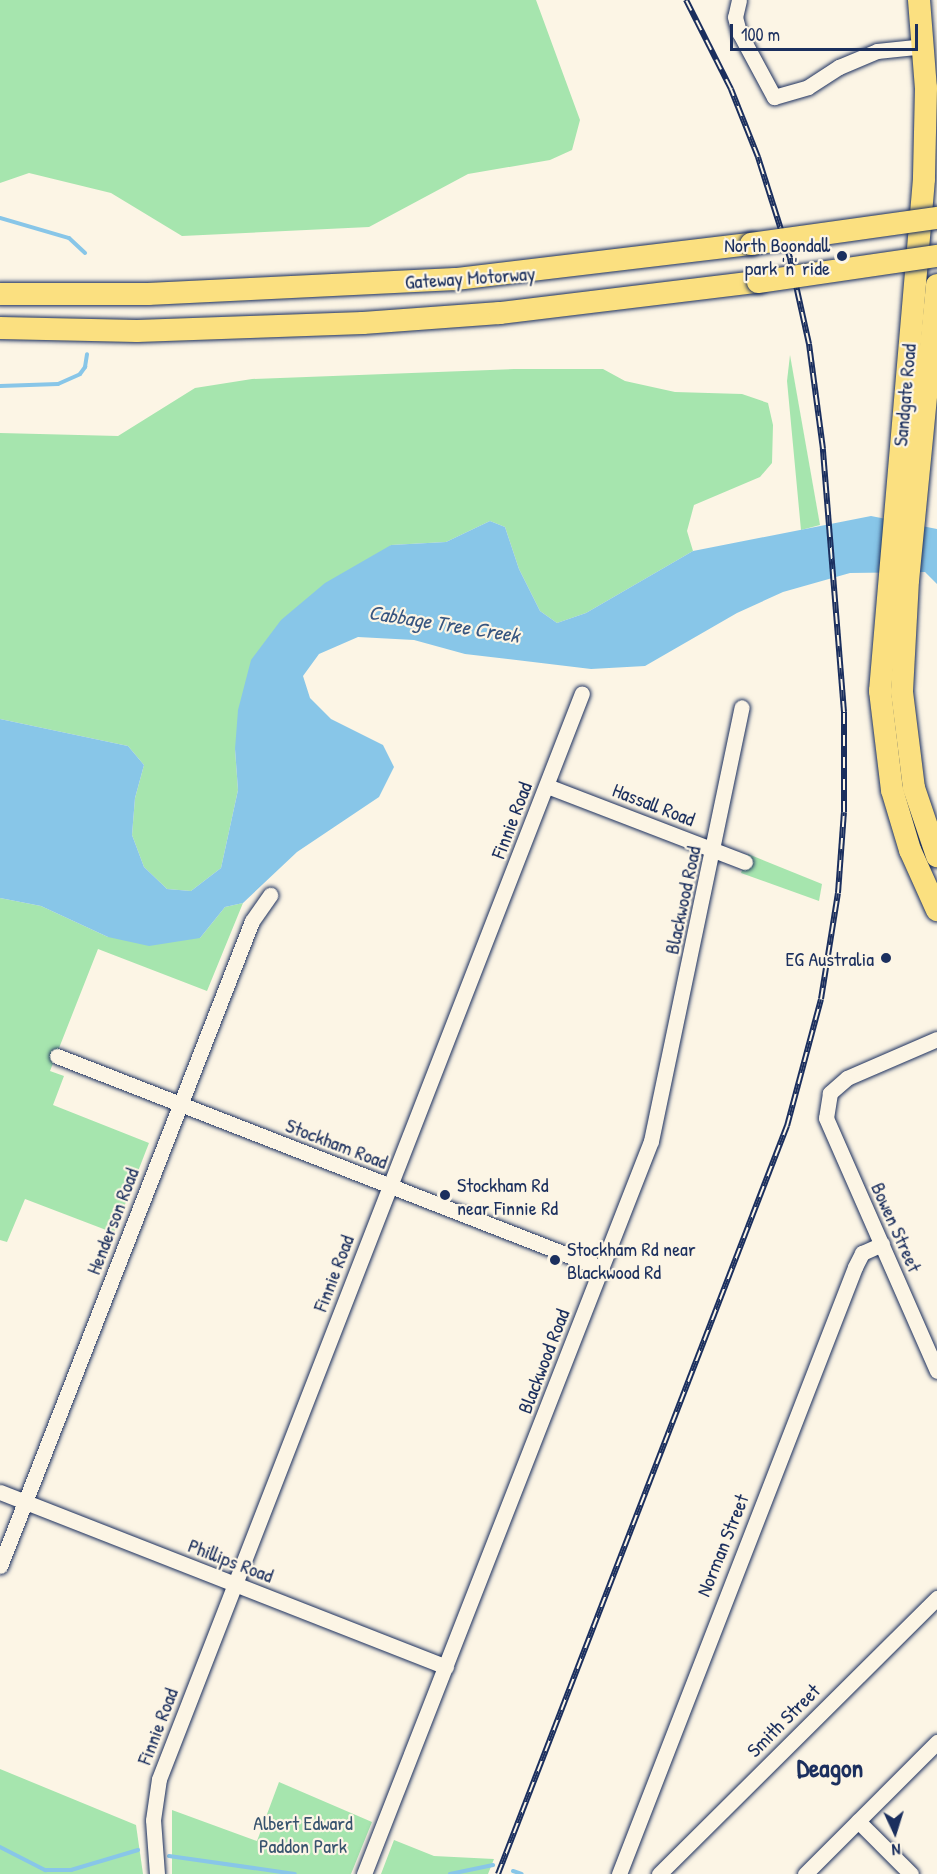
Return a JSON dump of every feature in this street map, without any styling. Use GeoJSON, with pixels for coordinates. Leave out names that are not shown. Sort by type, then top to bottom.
{"type":"FeatureCollection","features":[{"type":"Feature","properties":{"kind":"highway","name":"Sandgate Road"},"geometry":{"type":"LineString","coordinates":[[903,789],[880,691],[898,580],[906,498],[924,179],[925,46],[919,0]]}},
{"type":"Feature","properties":{"kind":"highway","name":"Gateway Motorway"},"geometry":{"type":"LineString","coordinates":[[0,294],[172,293],[456,279],[752,244],[937,218]]}},
{"type":"Feature","properties":{"kind":"highway","name":"Gateway Motorway"},"geometry":{"type":"LineString","coordinates":[[0,328],[137,331],[363,323],[511,312],[758,282],[937,256]]}},
{"type":"Feature","properties":{"kind":"highway","name":"Sandgate Road"},"geometry":{"type":"LineString","coordinates":[[906,498],[937,285]]}},
{"type":"Feature","properties":{"kind":"highway"},"geometry":{"type":"LineString","coordinates":[[903,789],[937,856]]}},
{"type":"Feature","properties":{"kind":"highway"},"geometry":{"type":"LineString","coordinates":[[903,789],[910,850],[937,910]]}},
{"type":"Feature","properties":{"kind":"street"},"geometry":{"type":"LineString","coordinates":[[739,0],[735,17],[739,32],[769,93],[777,98],[808,87],[839,67],[877,51],[925,46]]}},
{"type":"Feature","properties":{"kind":"street","name":"Finnie Road"},"geometry":{"type":"LineString","coordinates":[[157,1874],[153,1820],[159,1779],[582,693]]}},
{"type":"Feature","properties":{"kind":"street","name":"Blackwood Road"},"geometry":{"type":"LineString","coordinates":[[364,1874],[651,1141],[714,850],[742,707]]}},
{"type":"Feature","properties":{"kind":"street","name":"Hassall Road"},"geometry":{"type":"LineString","coordinates":[[547,786],[745,862]]}},
{"type":"Feature","properties":{"kind":"street","name":"Henderson Road"},"geometry":{"type":"LineString","coordinates":[[0,1566],[252,921],[270,895]]}},
{"type":"Feature","properties":{"kind":"street","name":"Bowen Street"},"geometry":{"type":"LineString","coordinates":[[937,1039],[847,1078],[828,1100],[828,1127],[937,1371]]}},
{"type":"Feature","properties":{"kind":"street","name":"Stockham Road"},"geometry":{"type":"LineString","coordinates":[[57,1056],[601,1268]]}},
{"type":"Feature","properties":{"kind":"street","name":"Norman Street"},"geometry":{"type":"LineString","coordinates":[[619,1874],[855,1268],[862,1253],[882,1244]]}},
{"type":"Feature","properties":{"kind":"street","name":"Phillips Road"},"geometry":{"type":"LineString","coordinates":[[0,1492],[446,1667]]}},
{"type":"Feature","properties":{"kind":"street","name":"Smith Street"},"geometry":{"type":"LineString","coordinates":[[659,1874],[937,1598]]}},
{"type":"Feature","properties":{"kind":"street"},"geometry":{"type":"LineString","coordinates":[[805,1874],[937,1742]]}},
{"type":"Feature","properties":{"kind":"street"},"geometry":{"type":"LineString","coordinates":[[858,1821],[911,1874]]}},
{"type":"Feature","properties":{"kind":"green space"},"geometry":{"type":"Polygon","coordinates":[[[0,0],[536,0],[580,120],[572,150],[550,160],[468,174],[369,227],[182,236],[111,193],[29,173],[0,183],[0,0]]]}},
{"type":"Feature","properties":{"kind":"green space"},"geometry":{"type":"Polygon","coordinates":[[[790,355],[820,525],[801,530],[787,381],[790,355]]]}},
{"type":"Feature","properties":{"kind":"green space"},"geometry":{"type":"Polygon","coordinates":[[[514,369],[603,369],[625,381],[675,392],[742,394],[768,403],[773,425],[772,463],[760,477],[694,505],[687,531],[693,551],[586,613],[557,623],[540,611],[519,569],[505,527],[490,521],[446,542],[391,545],[235,749],[238,790],[221,868],[191,891],[167,889],[144,867],[132,835],[135,798],[144,765],[128,746],[0,719],[0,433],[118,436],[195,388],[252,379],[514,369]]]}},
{"type":"Feature","properties":{"kind":"green space"},"geometry":{"type":"Polygon","coordinates":[[[748,854],[822,884],[819,901],[741,873],[748,854]]]}},
{"type":"Feature","properties":{"kind":"green space"},"geometry":{"type":"Polygon","coordinates":[[[0,898],[41,906],[108,937],[200,938],[225,907],[243,903],[207,991],[98,949],[50,1071],[64,1076],[53,1105],[149,1143],[114,1233],[25,1199],[7,1242],[0,1240],[0,898]]]}},
{"type":"Feature","properties":{"kind":"green space"},"geometry":{"type":"Polygon","coordinates":[[[0,1769],[136,1825],[143,1874],[0,1874],[0,1769]]]}},
{"type":"Feature","properties":{"kind":"green space","name":"Albert Edward Paddon Park"},"geometry":{"type":"Polygon","coordinates":[[[279,1782],[372,1822],[351,1874],[172,1874],[172,1810],[257,1841],[279,1782]]]}},
{"type":"Feature","properties":{"kind":"green space"},"geometry":{"type":"Polygon","coordinates":[[[394,1840],[434,1856],[494,1859],[488,1874],[381,1874],[394,1840]]]}},
{"type":"Feature","properties":{"kind":"water","name":"Cabbage Tree Creek"},"geometry":{"type":"Polygon","coordinates":[[[871,516],[937,529],[937,584],[925,572],[850,573],[783,592],[737,613],[645,666],[591,669],[465,654],[414,640],[358,637],[319,654],[303,676],[310,698],[331,719],[383,745],[394,767],[379,797],[297,852],[243,903],[225,907],[200,938],[149,946],[108,937],[41,906],[0,898],[0,719],[128,746],[144,765],[135,798],[132,835],[144,867],[167,889],[191,891],[221,868],[238,790],[235,749],[238,710],[251,660],[281,620],[325,583],[391,545],[446,542],[490,521],[505,527],[519,569],[540,611],[557,623],[586,613],[693,551],[871,516]]]}},
{"type":"Feature","properties":{"kind":"waterway"},"geometry":{"type":"LineString","coordinates":[[0,218],[69,238],[85,253]]}},
{"type":"Feature","properties":{"kind":"waterway"},"geometry":{"type":"LineString","coordinates":[[0,386],[58,384],[80,374],[85,367],[87,354]]}},
{"type":"Feature","properties":{"kind":"waterway"},"geometry":{"type":"LineString","coordinates":[[0,1847],[45,1870],[71,1870],[138,1850]]}},
{"type":"Feature","properties":{"kind":"waterway"},"geometry":{"type":"LineString","coordinates":[[169,1856],[295,1874]]}},
{"type":"Feature","properties":{"kind":"waterway"},"geometry":{"type":"LineString","coordinates":[[450,1874],[493,1865]]}},
{"type":"Feature","properties":{"kind":"waterway"},"geometry":{"type":"LineString","coordinates":[[513,1871],[522,1874]]}},
{"type":"Feature","properties":{"kind":"railway"},"geometry":{"type":"LineString","coordinates":[[498,1874],[787,1126],[821,999],[838,893],[844,812],[844,712],[823,449],[809,344],[790,258],[758,157],[731,89],[686,0]]}},
{"type":"Feature","properties":{"kind":"place","name":"North Boondall park 'n' ride"},"geometry":{"type":"Point","coordinates":[842,256]}},
{"type":"Feature","properties":{"kind":"place","name":"EG Australia"},"geometry":{"type":"Point","coordinates":[886,958]}},
{"type":"Feature","properties":{"kind":"place","name":"Stockham Rd near Finnie Rd"},"geometry":{"type":"Point","coordinates":[445,1195]}},
{"type":"Feature","properties":{"kind":"place","name":"Stockham Rd near Blackwood Rd"},"geometry":{"type":"Point","coordinates":[555,1260]}},
{"type":"Feature","properties":{"kind":"district","name":"Deagon"},"geometry":{"type":"Point","coordinates":[830,1768]}}]}
